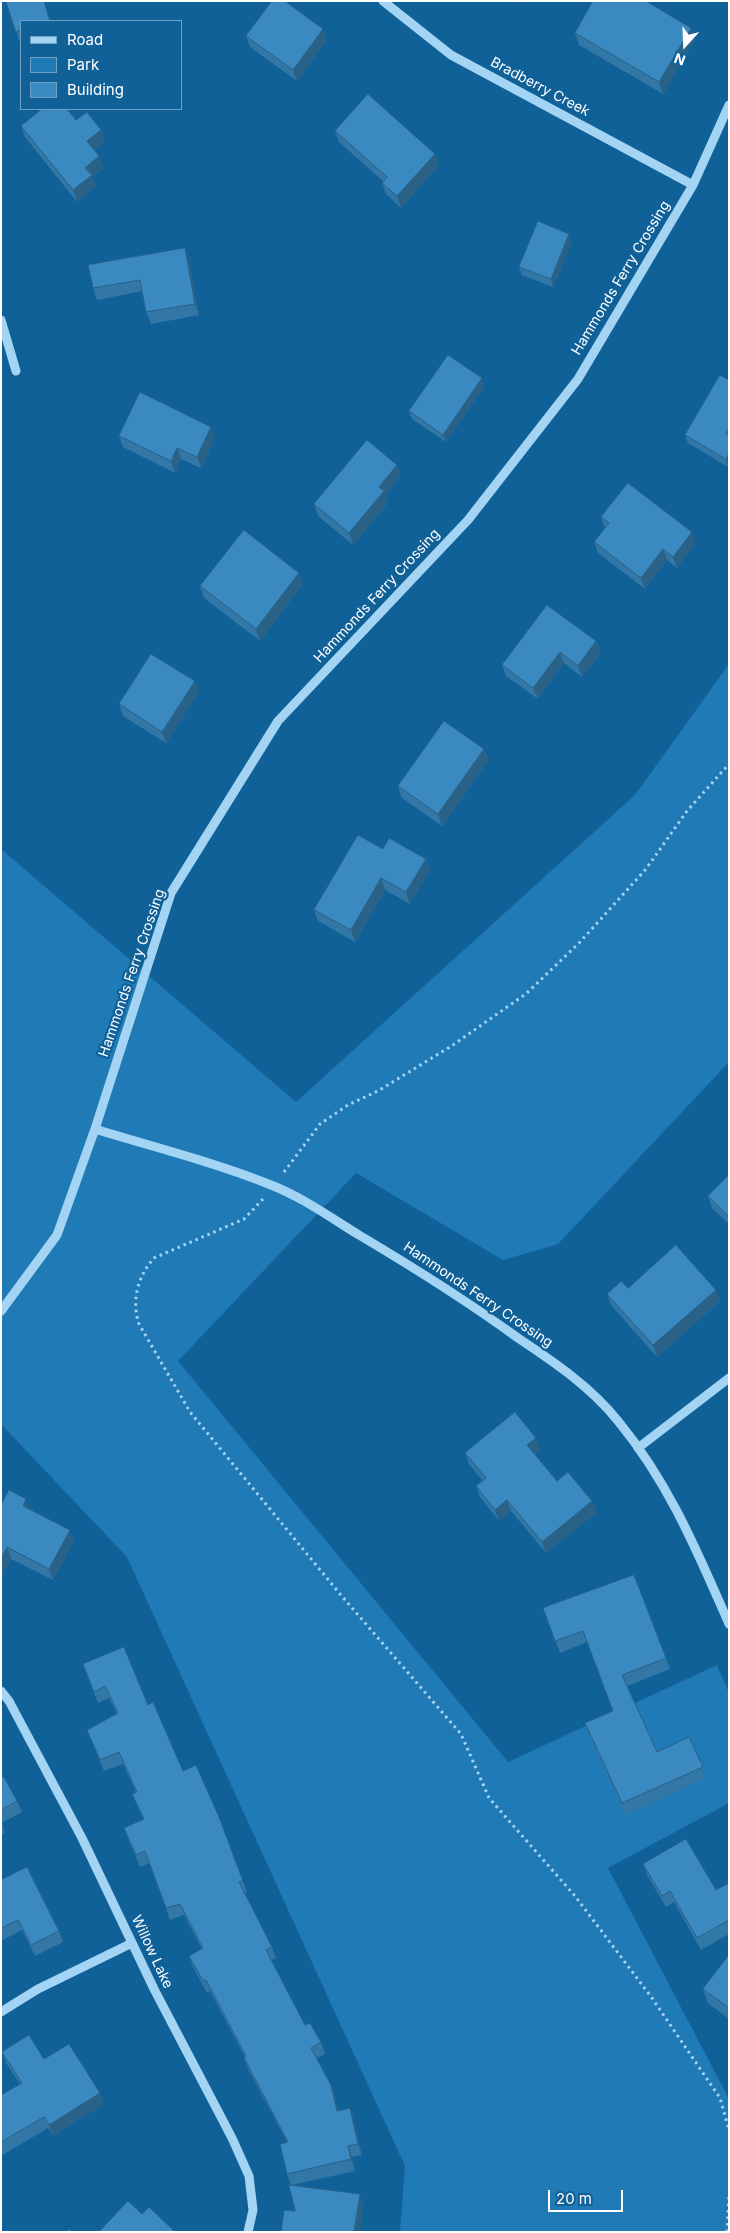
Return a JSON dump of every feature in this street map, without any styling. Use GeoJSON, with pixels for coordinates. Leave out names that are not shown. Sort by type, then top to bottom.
{"type":"FeatureCollection","features":[{"type":"Feature","properties":{"kind":"street","name":"Bradberry Creek"},"geometry":{"type":"LineString","coordinates":[[383,1],[451,55],[693,185]]}},
{"type":"Feature","properties":{"kind":"street","name":"Hammonds Ferry Crossing"},"geometry":{"type":"LineString","coordinates":[[1,1311],[57,1235],[95,1129],[171,894],[278,721],[468,520],[578,379],[693,185],[729,105]]}},
{"type":"Feature","properties":{"kind":"street"},"geometry":{"type":"LineString","coordinates":[[1,320],[16,371]]}},
{"type":"Feature","properties":{"kind":"street","name":"Hammonds Ferry Crossing"},"geometry":{"type":"LineString","coordinates":[[95,1129],[238,1172],[274,1186],[389,1253],[476,1308],[557,1365],[605,1407],[638,1448],[676,1506],[729,1624]]}},
{"type":"Feature","properties":{"kind":"street"},"geometry":{"type":"LineString","coordinates":[[638,1448],[729,1378]]}},
{"type":"Feature","properties":{"kind":"street","name":"Willow Lake"},"geometry":{"type":"LineString","coordinates":[[1,1691],[9,1701],[82,1838],[154,1989],[232,2138],[249,2176],[253,2210],[248,2232]]}},
{"type":"Feature","properties":{"kind":"street"},"geometry":{"type":"LineString","coordinates":[[1,2012],[38,1989],[132,1943]]}},
{"type":"Feature","properties":{"kind":"path"},"geometry":{"type":"LineString","coordinates":[[729,764],[687,811],[646,869],[580,942],[527,993],[453,1045],[378,1091],[348,1105],[320,1124],[274,1186],[244,1219],[154,1258],[145,1268],[136,1298],[135,1312],[139,1324],[190,1412],[340,1594],[461,1734],[490,1798],[575,1896],[652,1998],[720,2098],[729,2130]]}},
{"type":"Feature","properties":{"kind":"path"},"geometry":{"type":"LineString","coordinates":[[727,2232],[729,2194]]}},
{"type":"Feature","properties":{"kind":"green space"},"geometry":{"type":"Polygon","coordinates":[[[729,664],[729,1062],[558,1244],[503,1260],[356,1173],[178,1361],[508,1762],[717,1665],[729,1693],[729,1803],[608,1868],[729,2099],[729,2232],[400,2232],[405,2166],[127,1557],[1,1424],[1,849],[296,1102],[635,795],[729,664]]]}},
{"type":"Feature","properties":{"kind":"building"},"geometry":{"type":"Polygon","coordinates":[[[6,1],[44,1],[50,20],[20,20],[20,30],[16,32],[6,1]]]}},
{"type":"Feature","properties":{"kind":"building"},"geometry":{"type":"Polygon","coordinates":[[[272,1],[285,1],[323,29],[293,70],[246,36],[272,1]]]}},
{"type":"Feature","properties":{"kind":"building"},"geometry":{"type":"Polygon","coordinates":[[[593,1],[646,1],[691,28],[659,82],[575,33],[593,1]]]}},
{"type":"Feature","properties":{"kind":"building"},"geometry":{"type":"Polygon","coordinates":[[[368,94],[435,154],[397,196],[382,183],[387,177],[335,131],[368,94]]]}},
{"type":"Feature","properties":{"kind":"building"},"geometry":{"type":"Polygon","coordinates":[[[41,110],[68,110],[76,120],[87,112],[101,130],[87,141],[99,156],[85,168],[92,175],[73,190],[21,126],[41,110]]]}},
{"type":"Feature","properties":{"kind":"building"},"geometry":{"type":"Polygon","coordinates":[[[538,221],[569,234],[551,279],[519,267],[538,221]]]}},
{"type":"Feature","properties":{"kind":"building"},"geometry":{"type":"Polygon","coordinates":[[[185,248],[195,304],[146,312],[140,280],[93,288],[88,265],[185,248]]]}},
{"type":"Feature","properties":{"kind":"building"},"geometry":{"type":"Polygon","coordinates":[[[448,355],[482,378],[443,435],[409,411],[448,355]]]}},
{"type":"Feature","properties":{"kind":"building"},"geometry":{"type":"Polygon","coordinates":[[[720,375],[729,380],[729,429],[726,434],[729,435],[729,454],[726,459],[685,435],[720,375]]]}},
{"type":"Feature","properties":{"kind":"building"},"geometry":{"type":"Polygon","coordinates":[[[140,392],[211,427],[197,457],[177,448],[171,461],[119,436],[140,392]]]}},
{"type":"Feature","properties":{"kind":"building"},"geometry":{"type":"Polygon","coordinates":[[[367,440],[397,465],[379,487],[384,491],[349,533],[314,504],[367,440]]]}},
{"type":"Feature","properties":{"kind":"building"},"geometry":{"type":"Polygon","coordinates":[[[628,483],[692,532],[673,557],[663,549],[641,578],[594,542],[609,523],[601,517],[628,483]]]}},
{"type":"Feature","properties":{"kind":"building"},"geometry":{"type":"Polygon","coordinates":[[[244,530],[299,573],[256,629],[200,586],[244,530]]]}},
{"type":"Feature","properties":{"kind":"building"},"geometry":{"type":"Polygon","coordinates":[[[547,605],[596,641],[578,666],[560,652],[533,688],[502,665],[547,605]]]}},
{"type":"Feature","properties":{"kind":"building"},"geometry":{"type":"Polygon","coordinates":[[[151,654],[195,681],[162,732],[119,704],[151,654]]]}},
{"type":"Feature","properties":{"kind":"building"},"geometry":{"type":"Polygon","coordinates":[[[444,721],[484,749],[438,814],[398,786],[444,721]]]}},
{"type":"Feature","properties":{"kind":"building"},"geometry":{"type":"Polygon","coordinates":[[[358,835],[383,849],[389,838],[426,859],[406,892],[381,878],[351,930],[314,910],[358,835]]]}},
{"type":"Feature","properties":{"kind":"building"},"geometry":{"type":"Polygon","coordinates":[[[729,1175],[729,1217],[708,1196],[729,1175]]]}},
{"type":"Feature","properties":{"kind":"building"},"geometry":{"type":"Polygon","coordinates":[[[676,1245],[716,1290],[653,1345],[607,1294],[621,1281],[628,1288],[676,1245]]]}},
{"type":"Feature","properties":{"kind":"building"},"geometry":{"type":"Polygon","coordinates":[[[515,1412],[536,1438],[527,1445],[557,1481],[568,1472],[592,1501],[542,1542],[507,1500],[495,1510],[476,1486],[486,1478],[465,1453],[515,1412]]]}},
{"type":"Feature","properties":{"kind":"building"},"geometry":{"type":"Polygon","coordinates":[[[9,1490],[26,1499],[23,1506],[70,1530],[49,1569],[7,1547],[1,1559],[1,1505],[9,1490]]]}},
{"type":"Feature","properties":{"kind":"building"},"geometry":{"type":"Polygon","coordinates":[[[634,1575],[666,1658],[622,1675],[657,1752],[689,1737],[703,1767],[622,1803],[585,1723],[613,1711],[583,1631],[555,1641],[543,1608],[634,1575]]]}},
{"type":"Feature","properties":{"kind":"building"},"geometry":{"type":"Polygon","coordinates":[[[124,1647],[148,1705],[153,1702],[183,1771],[196,1765],[219,1817],[243,1881],[239,1882],[272,1947],[266,1950],[305,2025],[310,2023],[321,2042],[311,2048],[331,2085],[337,2111],[350,2108],[358,2144],[348,2146],[351,2159],[287,2174],[280,2144],[288,2142],[206,1980],[203,1981],[189,1956],[203,1948],[180,1904],[166,1908],[145,1851],[136,1855],[124,1828],[144,1819],[132,1794],[137,1792],[119,1752],[100,1760],[87,1730],[118,1713],[105,1686],[94,1692],[83,1664],[124,1647]]]}},
{"type":"Feature","properties":{"kind":"building"},"geometry":{"type":"Polygon","coordinates":[[[4,1777],[17,1801],[1,1810],[1,1778],[4,1777]]]}},
{"type":"Feature","properties":{"kind":"building"},"geometry":{"type":"Polygon","coordinates":[[[686,1839],[716,1890],[729,1883],[729,1920],[697,1938],[670,1891],[662,1896],[643,1864],[686,1839]]]}},
{"type":"Feature","properties":{"kind":"building"},"geometry":{"type":"Polygon","coordinates":[[[27,1867],[59,1931],[31,1945],[18,1920],[1,1928],[1,1880],[27,1867]]]}},
{"type":"Feature","properties":{"kind":"building"},"geometry":{"type":"Polygon","coordinates":[[[729,1955],[729,2008],[703,1989],[729,1955]]]}},
{"type":"Feature","properties":{"kind":"building"},"geometry":{"type":"Polygon","coordinates":[[[29,2035],[44,2059],[69,2044],[100,2093],[49,2125],[44,2117],[1,2142],[1,2095],[22,2083],[2,2052],[29,2035]]]}},
{"type":"Feature","properties":{"kind":"building"},"geometry":{"type":"Polygon","coordinates":[[[289,2185],[360,2194],[354,2232],[281,2232],[284,2210],[295,2211],[289,2185]]]}},
{"type":"Feature","properties":{"kind":"building"},"geometry":{"type":"Polygon","coordinates":[[[128,2201],[142,2214],[149,2207],[174,2231],[99,2232],[128,2201]]]}}]}
